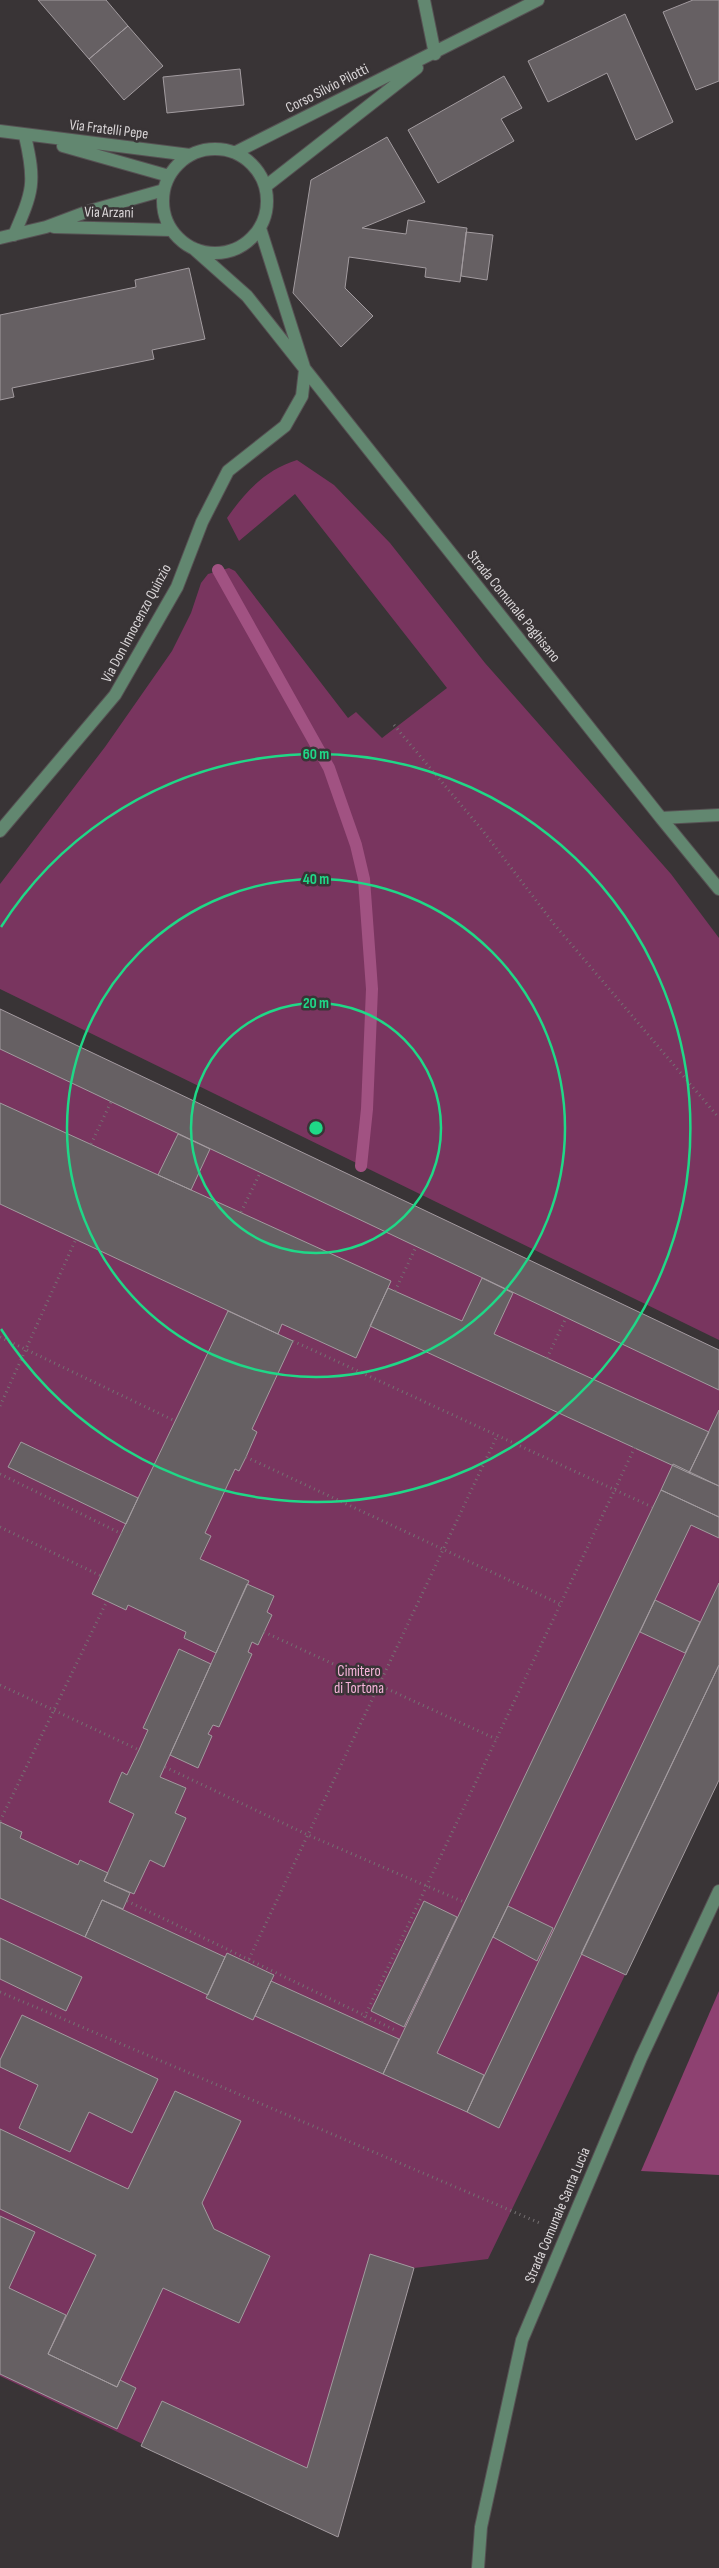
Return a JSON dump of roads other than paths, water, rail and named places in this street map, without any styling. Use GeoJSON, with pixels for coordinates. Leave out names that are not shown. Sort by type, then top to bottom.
{"type":"FeatureCollection","features":[{"type":"Feature","properties":{"kind":"street"},"geometry":{"type":"LineString","coordinates":[[424,0],[434,54]]}},
{"type":"Feature","properties":{"kind":"street","name":"Corso Silvio Pilotti"},"geometry":{"type":"LineString","coordinates":[[236,152],[538,0]]}},
{"type":"Feature","properties":{"kind":"street","name":"Corso Silvio Pilotti"},"geometry":{"type":"LineString","coordinates":[[266,186],[434,54]]}},
{"type":"Feature","properties":{"kind":"street","name":"Via Fratelli Pepe"},"geometry":{"type":"LineString","coordinates":[[0,131],[25,136],[169,176]]}},
{"type":"Feature","properties":{"kind":"street"},"geometry":{"type":"LineString","coordinates":[[14,235],[30,196],[32,168],[25,136]]}},
{"type":"Feature","properties":{"kind":"street","name":"Via Fratelli Pepe"},"geometry":{"type":"LineString","coordinates":[[25,136],[190,155]]}},
{"type":"Feature","properties":{"kind":"street"},"geometry":{"type":"LineString","coordinates":[[213,149],[236,152],[254,166],[266,186],[268,208],[260,228],[242,246],[218,253],[193,248],[171,230],[164,210],[164,190],[169,176],[190,155],[213,149]]}},
{"type":"Feature","properties":{"kind":"street","name":"Via Arzani"},"geometry":{"type":"LineString","coordinates":[[0,238],[46,227],[86,212],[164,190]]}},
{"type":"Feature","properties":{"kind":"street","name":"Via Arzani"},"geometry":{"type":"LineString","coordinates":[[46,227],[171,230]]}},
{"type":"Feature","properties":{"kind":"street","name":"Strada Comunale Paghisano"},"geometry":{"type":"LineString","coordinates":[[260,228],[305,370]]}},
{"type":"Feature","properties":{"kind":"street","name":"Strada Comunale Paghisano"},"geometry":{"type":"LineString","coordinates":[[193,248],[246,296],[719,889]]}},
{"type":"Feature","properties":{"kind":"street","name":"Via Don Innocenzo Quinzio"},"geometry":{"type":"LineString","coordinates":[[0,831],[115,695],[177,587],[202,522],[228,471],[285,426],[302,396],[305,370]]}},
{"type":"Feature","properties":{"kind":"street"},"geometry":{"type":"LineString","coordinates":[[661,818],[719,815]]}},
{"type":"Feature","properties":{"kind":"street","name":"Strada Comunale Santa Lucia"},"geometry":{"type":"LineString","coordinates":[[478,2568],[481,2527],[522,2340],[641,2058],[719,1891]]}},
{"type":"Feature","properties":{"kind":"waterway"},"geometry":{"type":"LineString","coordinates":[[218,570],[329,768],[356,845],[364,879],[372,989],[367,1109],[361,1166]]}},
{"type":"Feature","properties":{"kind":"park label","name":"Cimitero di Tortona"},"geometry":{"type":"Point","coordinates":[359,1680]}}]}
